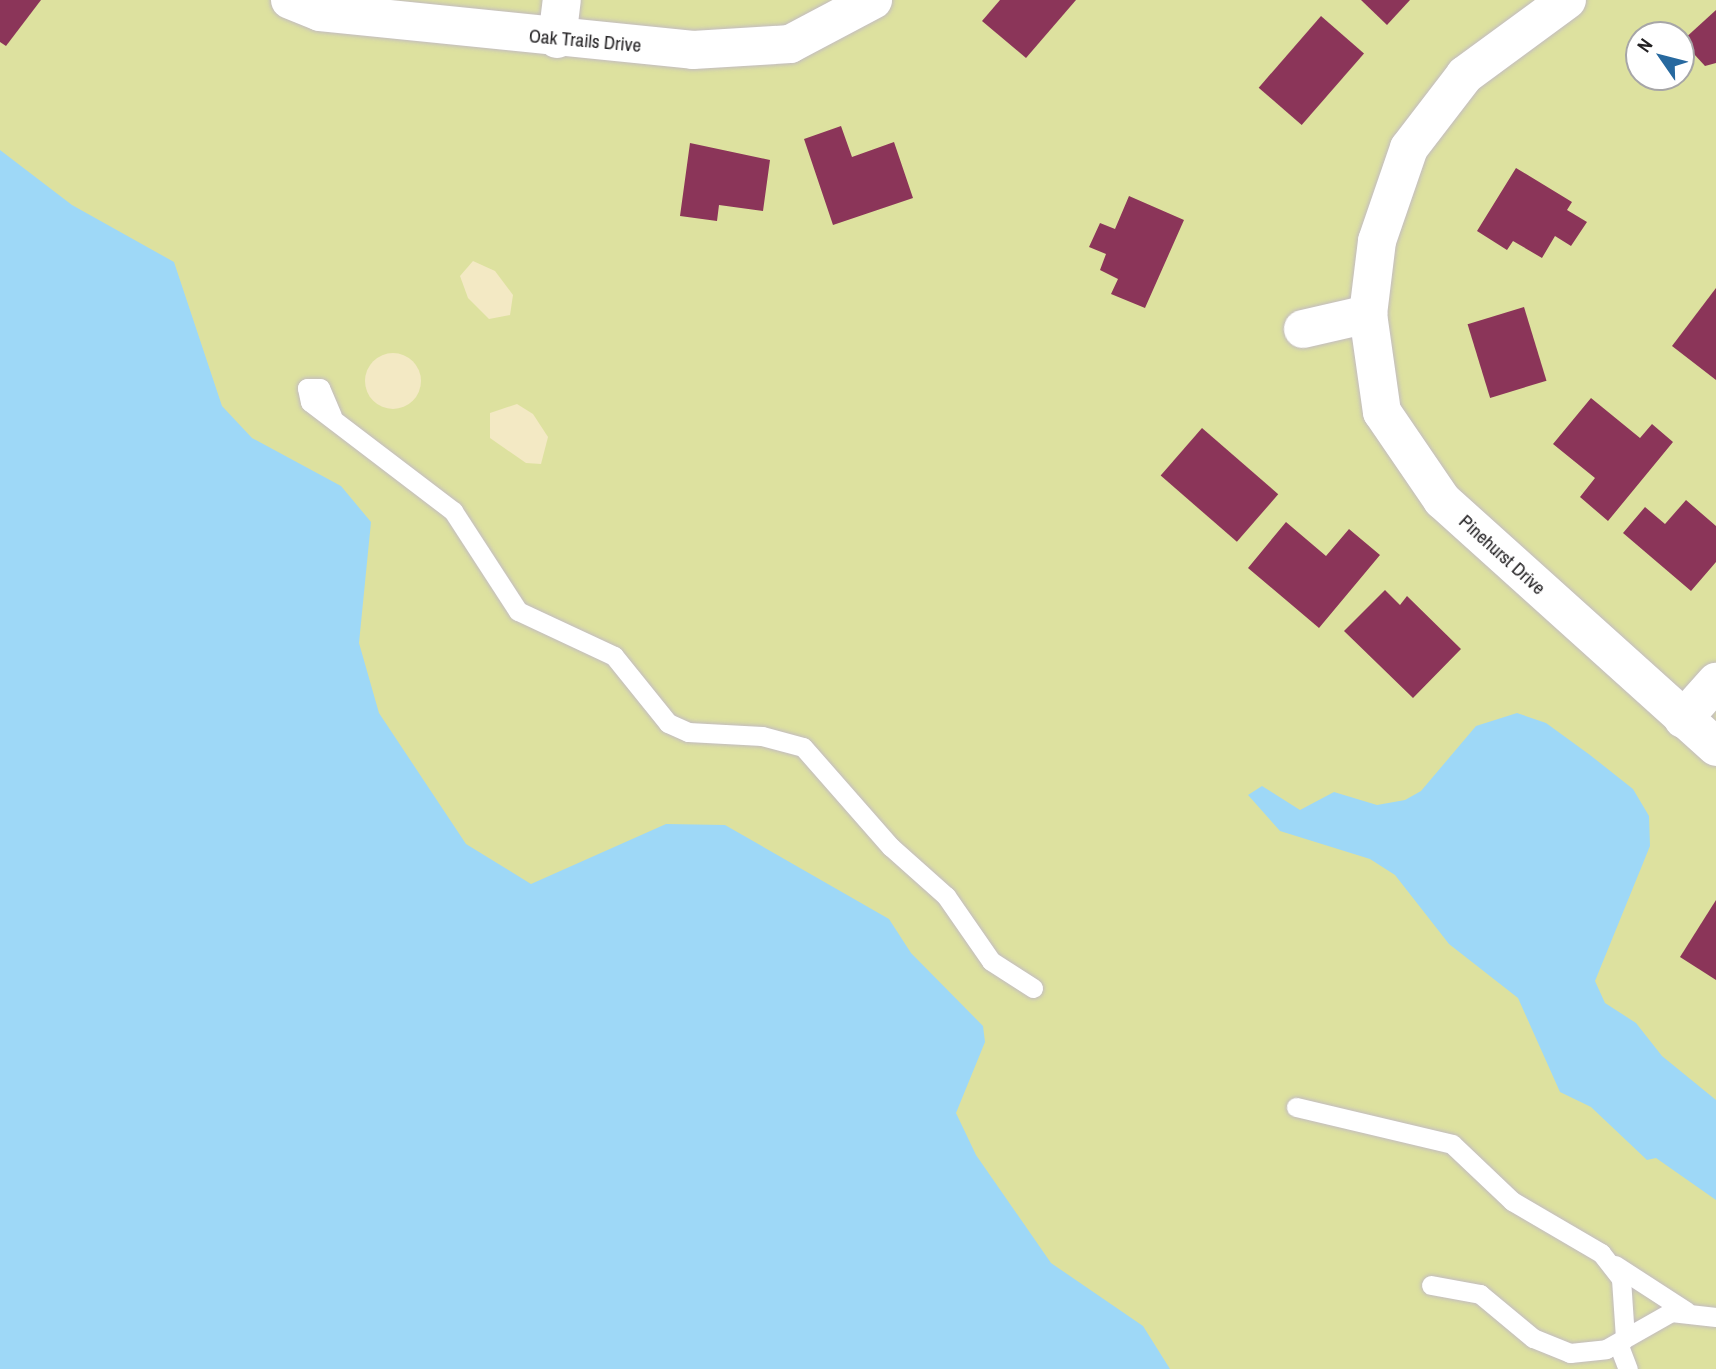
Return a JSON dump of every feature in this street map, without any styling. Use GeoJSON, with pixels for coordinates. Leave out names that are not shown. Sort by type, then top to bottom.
{"type":"FeatureCollection","features":[{"type":"Feature","properties":{"kind":"street","name":"Oak Trails Drive"},"geometry":{"type":"LineString","coordinates":[[290,0],[320,12],[693,50],[790,44],[873,0]]}},
{"type":"Feature","properties":{"kind":"street"},"geometry":{"type":"LineString","coordinates":[[557,38],[562,0]]}},
{"type":"Feature","properties":{"kind":"street","name":"Pinehurst Drive"},"geometry":{"type":"LineString","coordinates":[[1567,0],[1465,75],[1409,148],[1377,241],[1368,314],[1382,412],[1442,500],[1716,747]]}},
{"type":"Feature","properties":{"kind":"street"},"geometry":{"type":"LineString","coordinates":[[1303,329],[1368,314]]}},
{"type":"Feature","properties":{"kind":"street"},"geometry":{"type":"LineString","coordinates":[[1683,719],[1716,682]]}},
{"type":"Feature","properties":{"kind":"lane"},"geometry":{"type":"LineString","coordinates":[[332,416],[453,511],[517,611],[614,656],[668,723],[688,732],[762,736],[803,747],[891,848],[946,897],[991,961],[1033,988]]}},
{"type":"Feature","properties":{"kind":"lane"},"geometry":{"type":"LineString","coordinates":[[1296,1107],[1452,1144],[1512,1202],[1601,1253],[1686,1311]]}},
{"type":"Feature","properties":{"kind":"lane"},"geometry":{"type":"LineString","coordinates":[[1601,1253],[1621,1279],[1625,1338],[1619,1346],[1628,1369]]}},
{"type":"Feature","properties":{"kind":"lane"},"geometry":{"type":"LineString","coordinates":[[1431,1285],[1480,1294],[1533,1338],[1570,1353],[1606,1349],[1671,1312],[1686,1311],[1716,1317]]}},
{"type":"Feature","properties":{"kind":"green space"},"geometry":{"type":"Polygon","coordinates":[[[0,0],[1716,0],[1716,1369],[0,1369],[0,0]]]}},
{"type":"Feature","properties":{"kind":"sand"},"geometry":{"type":"Polygon","coordinates":[[[473,261],[495,271],[513,295],[510,315],[489,319],[468,298],[460,276],[473,261]]]}},
{"type":"Feature","properties":{"kind":"sand"},"geometry":{"type":"Polygon","coordinates":[[[393,353],[404,355],[413,361],[419,370],[419,392],[413,401],[404,407],[393,409],[382,407],[373,401],[367,392],[365,381],[367,370],[373,361],[382,355],[393,353]]]}},
{"type":"Feature","properties":{"kind":"sand"},"geometry":{"type":"Polygon","coordinates":[[[517,404],[533,414],[548,437],[541,464],[526,463],[490,438],[490,413],[517,404]]]}},
{"type":"Feature","properties":{"kind":"water"},"geometry":{"type":"Polygon","coordinates":[[[0,150],[72,205],[174,262],[222,406],[252,438],[341,486],[371,522],[359,643],[379,713],[466,844],[531,884],[666,824],[725,825],[889,919],[911,953],[983,1026],[985,1042],[956,1113],[976,1155],[1051,1263],[1143,1326],[1170,1369],[0,1369],[0,150]]]}},
{"type":"Feature","properties":{"kind":"water"},"geometry":{"type":"Polygon","coordinates":[[[1517,713],[1546,723],[1590,755],[1633,789],[1649,816],[1650,846],[1595,981],[1605,1003],[1636,1023],[1662,1056],[1716,1100],[1716,1200],[1656,1158],[1647,1160],[1591,1107],[1560,1092],[1518,998],[1449,944],[1395,875],[1370,859],[1280,831],[1248,795],[1262,786],[1300,810],[1334,792],[1377,805],[1405,800],[1421,791],[1476,726],[1517,713]]]}},
{"type":"Feature","properties":{"kind":"building"},"geometry":{"type":"Polygon","coordinates":[[[0,0],[41,0],[6,46],[0,42],[0,0]]]}},
{"type":"Feature","properties":{"kind":"building"},"geometry":{"type":"Polygon","coordinates":[[[1000,0],[1076,0],[1026,58],[982,21],[1000,0]]]}},
{"type":"Feature","properties":{"kind":"building"},"geometry":{"type":"Polygon","coordinates":[[[1361,0],[1410,0],[1387,25],[1361,0]]]}},
{"type":"Feature","properties":{"kind":"building"},"geometry":{"type":"Polygon","coordinates":[[[1716,10],[1716,63],[1705,66],[1695,55],[1695,29],[1716,10]]]}},
{"type":"Feature","properties":{"kind":"building"},"geometry":{"type":"Polygon","coordinates":[[[1321,16],[1364,53],[1302,125],[1259,88],[1321,16]]]}},
{"type":"Feature","properties":{"kind":"building"},"geometry":{"type":"Polygon","coordinates":[[[841,126],[852,157],[894,142],[913,198],[833,225],[804,139],[841,126]]]}},
{"type":"Feature","properties":{"kind":"building"},"geometry":{"type":"Polygon","coordinates":[[[690,143],[770,160],[763,211],[719,205],[717,221],[680,216],[690,143]]]}},
{"type":"Feature","properties":{"kind":"building"},"geometry":{"type":"Polygon","coordinates":[[[1516,168],[1572,202],[1567,210],[1587,222],[1571,246],[1555,236],[1542,258],[1513,241],[1507,250],[1477,231],[1516,168]]]}},
{"type":"Feature","properties":{"kind":"building"},"geometry":{"type":"Polygon","coordinates":[[[1129,196],[1184,220],[1145,308],[1111,294],[1118,279],[1100,270],[1106,254],[1089,247],[1100,223],[1115,229],[1129,196]]]}},
{"type":"Feature","properties":{"kind":"building"},"geometry":{"type":"Polygon","coordinates":[[[1716,288],[1716,380],[1672,346],[1716,288]]]}},
{"type":"Feature","properties":{"kind":"building"},"geometry":{"type":"Polygon","coordinates":[[[1524,307],[1547,381],[1490,398],[1468,324],[1524,307]]]}},
{"type":"Feature","properties":{"kind":"building"},"geometry":{"type":"Polygon","coordinates":[[[1591,398],[1640,438],[1652,424],[1673,442],[1608,521],[1580,497],[1595,478],[1553,444],[1591,398]]]}},
{"type":"Feature","properties":{"kind":"building"},"geometry":{"type":"Polygon","coordinates":[[[1202,428],[1278,494],[1237,542],[1161,476],[1202,428]]]}},
{"type":"Feature","properties":{"kind":"building"},"geometry":{"type":"Polygon","coordinates":[[[1686,500],[1716,526],[1716,562],[1691,591],[1623,533],[1645,507],[1665,524],[1686,500]]]}},
{"type":"Feature","properties":{"kind":"building"},"geometry":{"type":"Polygon","coordinates":[[[1286,522],[1326,556],[1349,529],[1380,555],[1319,628],[1248,568],[1286,522]]]}},
{"type":"Feature","properties":{"kind":"building"},"geometry":{"type":"Polygon","coordinates":[[[1385,590],[1400,605],[1407,596],[1461,649],[1413,698],[1344,631],[1385,590]]]}},
{"type":"Feature","properties":{"kind":"building"},"geometry":{"type":"Polygon","coordinates":[[[1716,900],[1716,980],[1680,957],[1716,900]]]}}]}
